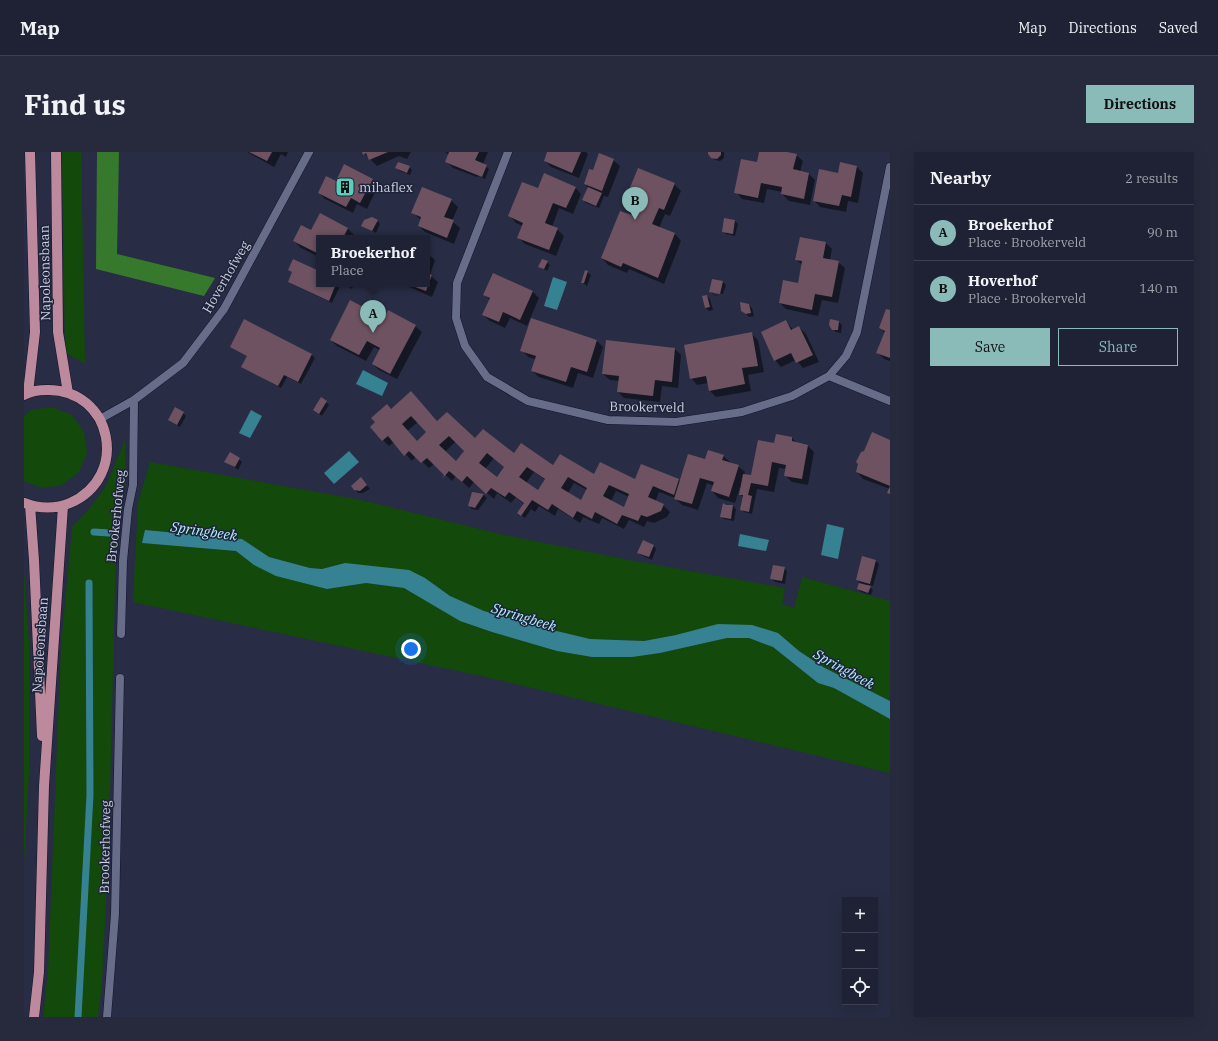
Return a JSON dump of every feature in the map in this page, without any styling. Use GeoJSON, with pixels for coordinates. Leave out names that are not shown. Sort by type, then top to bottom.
{"type":"FeatureCollection","features":[{"type":"Feature","properties":{"kind":"main road","name":"Napoleonsbaan"},"geometry":{"type":"LineString","coordinates":[[26,394],[35,332],[30,152]]}},
{"type":"Feature","properties":{"kind":"main road","name":"Napoleonsbaan"},"geometry":{"type":"LineString","coordinates":[[56,152],[58,332],[68,393]]}},
{"type":"Feature","properties":{"kind":"main road"},"geometry":{"type":"LineString","coordinates":[[26,394],[41,390],[55,390],[68,393],[80,399],[91,408],[100,419],[106,436],[107,454],[103,471],[94,487],[80,498],[63,506],[47,508],[27,504]]}},
{"type":"Feature","properties":{"kind":"main road","name":"Napoleonsbaan"},"geometry":{"type":"LineString","coordinates":[[27,504],[34,560],[44,786]]}},
{"type":"Feature","properties":{"kind":"main road","name":"Napoleonsbaan"},"geometry":{"type":"LineString","coordinates":[[34,1017],[39,972],[44,786],[63,506]]}},
{"type":"Feature","properties":{"kind":"street","name":"Hoverhofweg"},"geometry":{"type":"LineString","coordinates":[[100,419],[134,400],[183,363],[224,309],[309,152]]}},
{"type":"Feature","properties":{"kind":"street","name":"Brookerveld"},"geometry":{"type":"LineString","coordinates":[[508,152],[457,283],[456,318],[465,346],[487,377],[528,401],[608,420],[676,422],[742,412],[792,396],[829,376],[846,356],[857,332],[890,167]]}},
{"type":"Feature","properties":{"kind":"street"},"geometry":{"type":"LineString","coordinates":[[829,376],[890,400]]}},
{"type":"Feature","properties":{"kind":"street","name":"Brookerhofweg"},"geometry":{"type":"LineString","coordinates":[[121,634],[123,562],[128,509],[133,485],[134,400]]}},
{"type":"Feature","properties":{"kind":"street","name":"Brookerhofweg"},"geometry":{"type":"LineString","coordinates":[[107,1017],[115,914],[120,678]]}},
{"type":"Feature","properties":{"kind":"green space"},"geometry":{"type":"Polygon","coordinates":[[[62,152],[81,152],[85,363],[65,353],[62,152]]]}},
{"type":"Feature","properties":{"kind":"green space"},"geometry":{"type":"Polygon","coordinates":[[[97,152],[119,152],[117,254],[215,278],[204,296],[96,269],[97,152]]]}},
{"type":"Feature","properties":{"kind":"green space"},"geometry":{"type":"Polygon","coordinates":[[[52,407],[72,415],[84,432],[87,453],[79,472],[62,485],[41,488],[24,481],[24,416],[31,410],[52,407]]]}},
{"type":"Feature","properties":{"kind":"green space"},"geometry":{"type":"Polygon","coordinates":[[[125,440],[125,484],[117,500],[109,839],[102,982],[98,1017],[43,1017],[48,972],[61,647],[72,527],[89,509],[106,486],[125,440]]]}},
{"type":"Feature","properties":{"kind":"green space"},"geometry":{"type":"Polygon","coordinates":[[[150,462],[361,500],[504,535],[634,561],[785,588],[782,604],[794,608],[802,577],[890,601],[890,701],[823,667],[799,651],[778,633],[676,635],[644,641],[590,639],[484,611],[450,596],[425,578],[345,563],[322,569],[310,568],[269,557],[242,539],[145,530],[143,543],[236,551],[254,565],[327,589],[365,583],[405,588],[460,621],[557,651],[592,657],[660,653],[727,638],[749,638],[773,647],[818,683],[834,688],[890,719],[890,773],[486,677],[133,602],[138,503],[150,462]]]}},
{"type":"Feature","properties":{"kind":"green space"},"geometry":{"type":"Polygon","coordinates":[[[24,571],[29,643],[29,774],[24,863],[24,571]]]}},
{"type":"Feature","properties":{"kind":"shaded area"},"geometry":{"type":"Polygon","coordinates":[[[553,277],[567,282],[557,310],[544,306],[553,277]]]}},
{"type":"Feature","properties":{"kind":"shaded area"},"geometry":{"type":"Polygon","coordinates":[[[363,370],[388,383],[382,396],[356,384],[363,370]]]}},
{"type":"Feature","properties":{"kind":"shaded area"},"geometry":{"type":"Polygon","coordinates":[[[251,410],[262,416],[250,438],[239,433],[251,410]]]}},
{"type":"Feature","properties":{"kind":"shaded area"},"geometry":{"type":"Polygon","coordinates":[[[349,451],[359,462],[334,484],[324,473],[349,451]]]}},
{"type":"Feature","properties":{"kind":"shaded area"},"geometry":{"type":"Polygon","coordinates":[[[827,524],[844,528],[838,559],[821,555],[827,524]]]}},
{"type":"Feature","properties":{"kind":"shaded area"},"geometry":{"type":"Polygon","coordinates":[[[145,530],[242,539],[269,557],[310,568],[322,569],[345,563],[409,570],[425,578],[450,596],[484,611],[590,639],[644,641],[676,635],[718,624],[752,625],[778,633],[799,651],[823,667],[890,701],[890,719],[834,688],[818,683],[773,647],[749,638],[727,638],[660,653],[632,657],[592,657],[557,651],[460,621],[404,588],[366,583],[327,589],[276,576],[254,565],[236,551],[142,543],[145,530]]]}},
{"type":"Feature","properties":{"kind":"shaded area"},"geometry":{"type":"Polygon","coordinates":[[[740,534],[769,540],[766,551],[738,546],[740,534]]]}},
{"type":"Feature","properties":{"kind":"building"},"geometry":{"type":"Polygon","coordinates":[[[249,152],[272,152],[267,161],[249,152]]]}},
{"type":"Feature","properties":{"kind":"building"},"geometry":{"type":"Polygon","coordinates":[[[362,152],[388,152],[369,160],[366,153],[363,155],[362,152]]]}},
{"type":"Feature","properties":{"kind":"building"},"geometry":{"type":"Polygon","coordinates":[[[449,152],[479,152],[475,160],[487,165],[482,177],[445,162],[449,152]]]}},
{"type":"Feature","properties":{"kind":"building"},"geometry":{"type":"Polygon","coordinates":[[[547,152],[581,152],[572,173],[544,161],[547,152]]]}},
{"type":"Feature","properties":{"kind":"building"},"geometry":{"type":"Polygon","coordinates":[[[708,152],[721,152],[721,155],[717,159],[711,158],[708,152]]]}},
{"type":"Feature","properties":{"kind":"building"},"geometry":{"type":"Polygon","coordinates":[[[759,152],[787,152],[797,154],[793,169],[809,173],[804,199],[781,194],[782,187],[761,183],[758,198],[734,193],[741,159],[757,162],[759,152]]]}},
{"type":"Feature","properties":{"kind":"building"},"geometry":{"type":"Polygon","coordinates":[[[599,153],[614,159],[602,191],[584,184],[589,169],[593,170],[599,153]]]}},
{"type":"Feature","properties":{"kind":"building"},"geometry":{"type":"Polygon","coordinates":[[[398,162],[410,166],[407,173],[395,168],[398,162]]]}},
{"type":"Feature","properties":{"kind":"building"},"geometry":{"type":"Polygon","coordinates":[[[840,162],[857,166],[851,197],[842,195],[839,206],[813,201],[819,169],[838,173],[840,162]]]}},
{"type":"Feature","properties":{"kind":"building","name":"mihaflex"},"geometry":{"type":"Polygon","coordinates":[[[344,164],[373,179],[360,203],[351,198],[346,207],[318,193],[326,176],[336,181],[344,164]]]}},
{"type":"Feature","properties":{"kind":"building"},"geometry":{"type":"Polygon","coordinates":[[[638,168],[675,183],[664,210],[659,208],[652,224],[675,233],[658,278],[623,263],[621,267],[601,258],[620,211],[635,216],[641,201],[627,195],[638,168]]]}},
{"type":"Feature","properties":{"kind":"building"},"geometry":{"type":"Polygon","coordinates":[[[544,173],[576,187],[566,208],[553,203],[545,223],[558,228],[549,250],[517,238],[523,223],[508,216],[522,182],[538,188],[544,173]]]}},
{"type":"Feature","properties":{"kind":"building"},"geometry":{"type":"Polygon","coordinates":[[[422,187],[452,199],[444,217],[454,220],[447,238],[418,226],[421,217],[411,213],[422,187]]]}},
{"type":"Feature","properties":{"kind":"building"},"geometry":{"type":"Polygon","coordinates":[[[588,187],[602,193],[596,206],[582,200],[588,187]]]}},
{"type":"Feature","properties":{"kind":"building"},"geometry":{"type":"Polygon","coordinates":[[[320,213],[348,228],[344,235],[316,235],[316,252],[293,241],[301,225],[311,230],[320,213]]]}},
{"type":"Feature","properties":{"kind":"building"},"geometry":{"type":"Polygon","coordinates":[[[372,217],[378,220],[372,231],[361,226],[364,220],[372,217]]]}},
{"type":"Feature","properties":{"kind":"building"},"geometry":{"type":"Polygon","coordinates":[[[724,218],[735,220],[733,234],[722,232],[724,218]]]}},
{"type":"Feature","properties":{"kind":"building"},"geometry":{"type":"Polygon","coordinates":[[[800,237],[826,242],[823,258],[839,261],[832,297],[815,294],[812,310],[779,303],[783,280],[798,283],[802,261],[795,260],[800,237]]]}},
{"type":"Feature","properties":{"kind":"building"},"geometry":{"type":"Polygon","coordinates":[[[293,259],[316,270],[316,287],[335,287],[329,301],[288,282],[292,272],[288,270],[293,259]]]}},
{"type":"Feature","properties":{"kind":"building"},"geometry":{"type":"Polygon","coordinates":[[[542,259],[548,261],[544,269],[538,267],[542,259]]]}},
{"type":"Feature","properties":{"kind":"building"},"geometry":{"type":"Polygon","coordinates":[[[585,270],[588,271],[584,283],[581,283],[585,270]]]}},
{"type":"Feature","properties":{"kind":"building"},"geometry":{"type":"Polygon","coordinates":[[[493,273],[533,291],[520,320],[503,312],[499,322],[482,315],[490,298],[483,295],[493,273]]]}},
{"type":"Feature","properties":{"kind":"building"},"geometry":{"type":"Polygon","coordinates":[[[712,279],[723,281],[720,294],[709,292],[712,279]]]}},
{"type":"Feature","properties":{"kind":"building"},"geometry":{"type":"Polygon","coordinates":[[[415,287],[428,287],[426,291],[415,287]]]}},
{"type":"Feature","properties":{"kind":"building"},"geometry":{"type":"Polygon","coordinates":[[[707,295],[710,307],[705,308],[702,296],[707,295]]]}},
{"type":"Feature","properties":{"kind":"building"},"geometry":{"type":"Polygon","coordinates":[[[350,300],[384,318],[388,310],[416,325],[390,374],[372,364],[380,348],[367,341],[359,355],[330,340],[350,300]]]}},
{"type":"Feature","properties":{"kind":"building"},"geometry":{"type":"Polygon","coordinates":[[[740,302],[749,304],[751,313],[746,314],[741,311],[740,302]]]}},
{"type":"Feature","properties":{"kind":"building"},"geometry":{"type":"Polygon","coordinates":[[[886,309],[890,310],[890,358],[876,353],[885,331],[879,328],[886,309]]]}},
{"type":"Feature","properties":{"kind":"building"},"geometry":{"type":"Polygon","coordinates":[[[531,318],[597,340],[587,372],[571,367],[566,382],[531,371],[536,356],[520,351],[531,318]]]}},
{"type":"Feature","properties":{"kind":"building"},"geometry":{"type":"Polygon","coordinates":[[[244,319],[312,354],[298,382],[284,375],[278,386],[241,367],[247,356],[230,347],[244,319]]]}},
{"type":"Feature","properties":{"kind":"building"},"geometry":{"type":"Polygon","coordinates":[[[830,319],[839,321],[838,330],[832,330],[829,325],[830,319]]]}},
{"type":"Feature","properties":{"kind":"building"},"geometry":{"type":"Polygon","coordinates":[[[786,320],[791,330],[799,326],[813,355],[796,363],[791,353],[774,361],[761,332],[786,320]]]}},
{"type":"Feature","properties":{"kind":"building"},"geometry":{"type":"Polygon","coordinates":[[[752,332],[758,366],[742,368],[745,384],[709,391],[706,376],[690,379],[684,345],[752,332]]]}},
{"type":"Feature","properties":{"kind":"building"},"geometry":{"type":"Polygon","coordinates":[[[606,340],[675,348],[672,382],[655,380],[653,396],[617,392],[619,376],[602,374],[606,340]]]}},
{"type":"Feature","properties":{"kind":"building"},"geometry":{"type":"Polygon","coordinates":[[[411,391],[437,421],[447,412],[475,438],[483,429],[514,453],[521,443],[553,465],[560,454],[594,474],[600,462],[635,479],[641,464],[679,479],[674,495],[653,486],[648,497],[664,504],[661,511],[647,517],[641,515],[638,521],[622,515],[617,524],[595,512],[592,519],[577,511],[573,518],[552,504],[548,510],[532,500],[521,516],[517,513],[524,503],[509,492],[505,497],[491,488],[486,494],[467,476],[462,482],[449,471],[443,478],[444,475],[427,458],[421,463],[409,451],[404,456],[388,436],[382,441],[370,427],[375,422],[371,418],[387,404],[391,409],[411,391]],[[411,416],[402,424],[417,441],[426,432],[411,416]],[[449,436],[439,445],[456,461],[464,451],[449,436]],[[487,453],[479,463],[497,477],[504,467],[487,453]],[[527,467],[519,477],[538,490],[545,479],[527,467]],[[568,477],[561,488],[581,500],[587,488],[568,477]],[[609,485],[603,496],[624,507],[629,494],[609,485]]]}},
{"type":"Feature","properties":{"kind":"building"},"geometry":{"type":"Polygon","coordinates":[[[321,397],[327,401],[319,414],[313,410],[321,397]]]}},
{"type":"Feature","properties":{"kind":"building"},"geometry":{"type":"Polygon","coordinates":[[[175,407],[184,412],[177,425],[168,420],[175,407]]]}},
{"type":"Feature","properties":{"kind":"building"},"geometry":{"type":"Polygon","coordinates":[[[872,432],[890,440],[890,486],[856,472],[858,464],[856,462],[861,452],[864,451],[872,432]]]}},
{"type":"Feature","properties":{"kind":"building"},"geometry":{"type":"Polygon","coordinates":[[[776,434],[792,437],[792,441],[808,445],[802,479],[784,476],[786,465],[772,462],[768,486],[751,483],[748,495],[752,496],[749,512],[740,510],[743,495],[739,495],[743,474],[751,475],[758,440],[774,443],[776,434]]]}},
{"type":"Feature","properties":{"kind":"building"},"geometry":{"type":"Polygon","coordinates":[[[708,450],[724,455],[722,460],[739,465],[729,497],[711,491],[714,482],[700,478],[692,504],[674,499],[688,454],[705,459],[708,450]]]}},
{"type":"Feature","properties":{"kind":"building"},"geometry":{"type":"Polygon","coordinates":[[[230,452],[240,458],[235,467],[224,462],[230,452]]]}},
{"type":"Feature","properties":{"kind":"building"},"geometry":{"type":"Polygon","coordinates":[[[361,477],[367,485],[360,491],[354,490],[351,486],[361,477]]]}},
{"type":"Feature","properties":{"kind":"building"},"geometry":{"type":"Polygon","coordinates":[[[890,486],[890,494],[887,493],[890,486]]]}},
{"type":"Feature","properties":{"kind":"building"},"geometry":{"type":"Polygon","coordinates":[[[472,492],[484,494],[475,508],[468,506],[472,492]]]}},
{"type":"Feature","properties":{"kind":"building"},"geometry":{"type":"Polygon","coordinates":[[[723,503],[726,505],[733,505],[731,519],[720,517],[723,503]]]}},
{"type":"Feature","properties":{"kind":"building"},"geometry":{"type":"Polygon","coordinates":[[[643,540],[654,545],[649,557],[637,553],[643,540]]]}},
{"type":"Feature","properties":{"kind":"building"},"geometry":{"type":"Polygon","coordinates":[[[862,556],[876,560],[870,584],[856,580],[862,556]]]}},
{"type":"Feature","properties":{"kind":"building"},"geometry":{"type":"Polygon","coordinates":[[[773,565],[785,567],[782,581],[770,579],[773,565]]]}},
{"type":"Feature","properties":{"kind":"building"},"geometry":{"type":"Polygon","coordinates":[[[859,583],[871,586],[868,593],[857,589],[859,583]]]}},
{"type":"Feature","properties":{"kind":"waterway","name":"Springbeek"},"geometry":{"type":"LineString","coordinates":[[94,532],[109,533]]}},
{"type":"Feature","properties":{"kind":"waterway"},"geometry":{"type":"LineString","coordinates":[[78,1017],[90,795],[89,583]]}},
{"type":"Feature","properties":{"kind":"place","name":"mihaflex"},"geometry":{"type":"Point","coordinates":[345,187]}},
{"type":"Feature","properties":{"kind":"place","name":"Hoverhof"},"geometry":{"type":"Point","coordinates":[635,220]}},
{"type":"Feature","properties":{"kind":"place","name":"Broekerhof"},"geometry":{"type":"Point","coordinates":[373,333]}}]}
